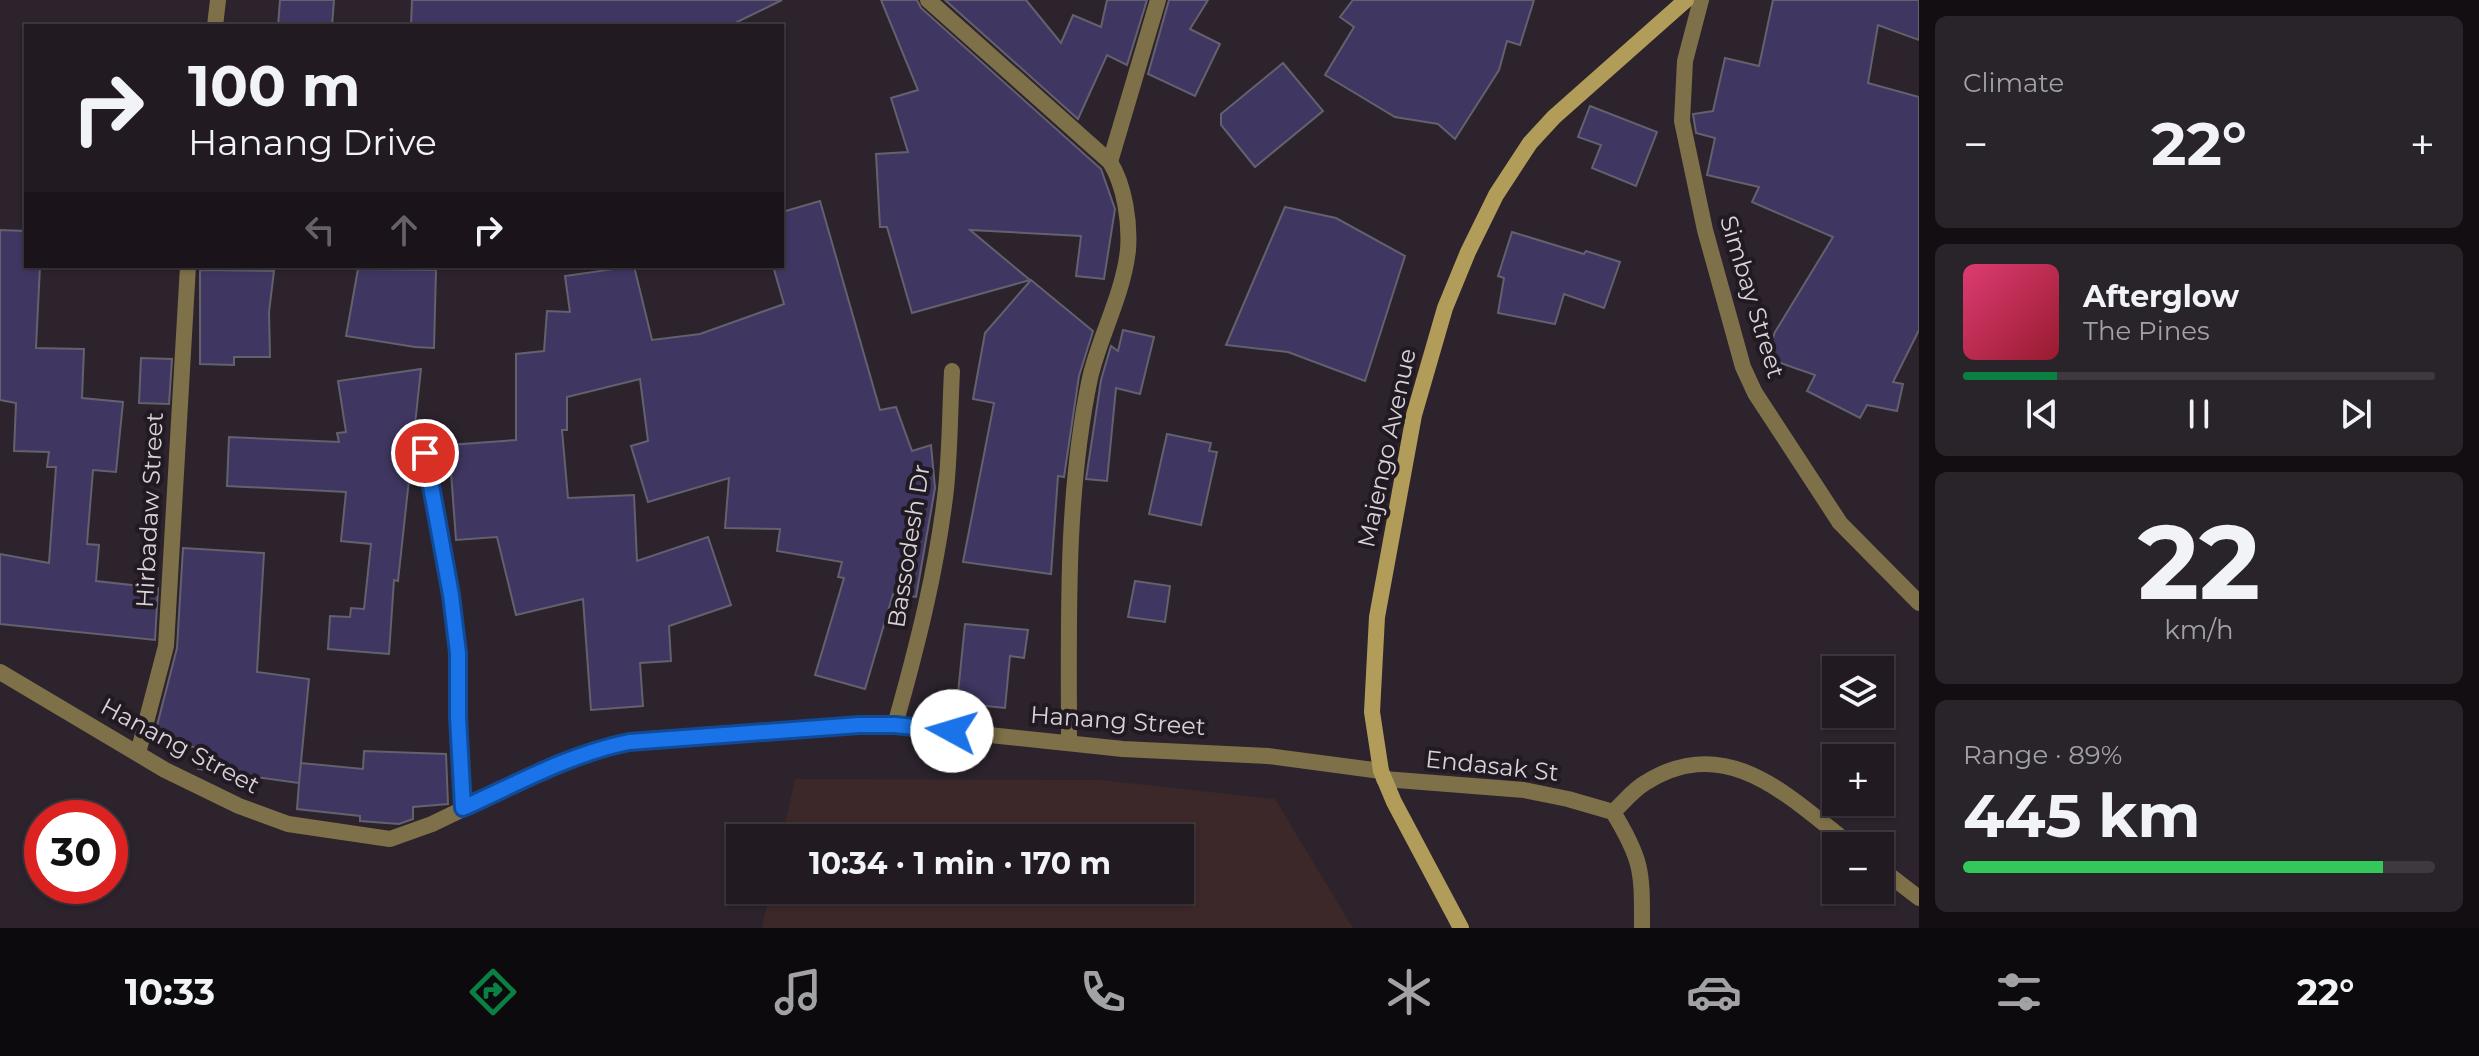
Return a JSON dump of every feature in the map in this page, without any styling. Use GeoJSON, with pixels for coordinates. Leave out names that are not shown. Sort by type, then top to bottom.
{"type":"FeatureCollection","features":[{"type":"Feature","properties":{"kind":"street"},"geometry":{"type":"LineString","coordinates":[[215,24],[218,0]]}},
{"type":"Feature","properties":{"kind":"street"},"geometry":{"type":"LineString","coordinates":[[928,0],[1110,162],[1123,194],[1128,252],[1091,377],[1073,493],[1069,558],[1069,742]]}},
{"type":"Feature","properties":{"kind":"street"},"geometry":{"type":"LineString","coordinates":[[1110,162],[1158,0]]}},
{"type":"Feature","properties":{"kind":"street","name":"Majengo Avenue"},"geometry":{"type":"LineString","coordinates":[[1461,928],[1394,802],[1383,775],[1372,712],[1377,617],[1414,415],[1445,308],[1468,252],[1496,195],[1530,143],[1554,117],[1686,0]]}},
{"type":"Feature","properties":{"kind":"street","name":"Simbay Street"},"geometry":{"type":"LineString","coordinates":[[1701,0],[1685,61],[1682,121],[1705,230],[1743,367],[1755,393],[1840,523],[1919,603]]}},
{"type":"Feature","properties":{"kind":"street","name":"Hirbadaw Street"},"geometry":{"type":"LineString","coordinates":[[138,753],[166,646],[188,268]]}},
{"type":"Feature","properties":{"kind":"street","name":"Bassodesh Dr"},"geometry":{"type":"LineString","coordinates":[[895,725],[919,640],[941,521],[946,486],[952,371]]}},
{"type":"Feature","properties":{"kind":"street"},"geometry":{"type":"LineString","coordinates":[[425,453],[451,595],[458,653],[463,808]]}},
{"type":"Feature","properties":{"kind":"street","name":"Hanang Street"},"geometry":{"type":"LineString","coordinates":[[0,672],[197,787],[269,819],[314,829],[392,839],[432,824],[566,760],[629,742],[895,725],[1123,749],[1268,756],[1383,775]]}},
{"type":"Feature","properties":{"kind":"street"},"geometry":{"type":"LineString","coordinates":[[1642,928],[1640,865],[1613,812],[1642,784],[1666,772],[1696,764],[1731,765],[1782,793],[1834,832]]}},
{"type":"Feature","properties":{"kind":"street","name":"Endasak St"},"geometry":{"type":"LineString","coordinates":[[1383,775],[1524,790],[1613,812]]}},
{"type":"Feature","properties":{"kind":"street"},"geometry":{"type":"LineString","coordinates":[[1894,879],[1919,898]]}},
{"type":"Feature","properties":{"kind":"shaded area"},"geometry":{"type":"Polygon","coordinates":[[[795,779],[1101,780],[1275,799],[1353,928],[762,928],[767,904],[1194,904],[1194,824],[785,824],[795,779]]]}},
{"type":"Feature","properties":{"kind":"building"},"geometry":{"type":"Polygon","coordinates":[[[280,0],[334,0],[332,24],[278,24],[280,0]]]}},
{"type":"Feature","properties":{"kind":"building"},"geometry":{"type":"Polygon","coordinates":[[[412,0],[782,0],[733,24],[411,24],[412,0]]]}},
{"type":"Feature","properties":{"kind":"building"},"geometry":{"type":"Polygon","coordinates":[[[881,0],[917,0],[921,8],[1101,169],[1115,209],[1104,279],[1076,276],[1081,236],[970,230],[1030,280],[912,313],[887,227],[880,227],[876,154],[908,152],[891,98],[918,90],[881,0]]]}},
{"type":"Feature","properties":{"kind":"building"},"geometry":{"type":"Polygon","coordinates":[[[945,0],[1026,0],[1061,43],[1073,15],[1101,27],[1107,0],[1147,0],[1127,65],[1107,55],[1078,119],[945,0]]]}},
{"type":"Feature","properties":{"kind":"building"},"geometry":{"type":"Polygon","coordinates":[[[1169,0],[1208,0],[1190,29],[1220,44],[1195,96],[1148,74],[1169,0]]]}},
{"type":"Feature","properties":{"kind":"building"},"geometry":{"type":"Polygon","coordinates":[[[1353,0],[1534,0],[1520,45],[1507,41],[1499,70],[1455,139],[1438,124],[1395,117],[1325,75],[1354,27],[1340,17],[1353,0]]]}},
{"type":"Feature","properties":{"kind":"building"},"geometry":{"type":"Polygon","coordinates":[[[1773,0],[1919,0],[1919,40],[1878,25],[1868,83],[1919,97],[1919,330],[1893,382],[1903,384],[1897,411],[1867,405],[1860,418],[1807,391],[1815,375],[1766,358],[1775,332],[1833,237],[1752,202],[1759,187],[1707,175],[1715,138],[1696,133],[1693,114],[1713,111],[1725,58],[1759,66],[1773,0]]]}},
{"type":"Feature","properties":{"kind":"building"},"geometry":{"type":"Polygon","coordinates":[[[1283,63],[1323,111],[1255,167],[1221,125],[1221,114],[1283,63]]]}},
{"type":"Feature","properties":{"kind":"building"},"geometry":{"type":"Polygon","coordinates":[[[1590,106],[1657,132],[1636,186],[1592,168],[1601,145],[1578,137],[1590,106]]]}},
{"type":"Feature","properties":{"kind":"building"},"geometry":{"type":"Polygon","coordinates":[[[820,201],[880,410],[896,407],[912,451],[931,445],[935,488],[916,597],[893,594],[865,689],[815,675],[844,578],[838,577],[842,562],[777,551],[780,529],[725,528],[729,478],[648,502],[631,446],[648,441],[640,379],[567,397],[567,430],[562,430],[568,498],[634,495],[637,561],[708,537],[731,605],[669,626],[671,661],[640,663],[643,706],[591,710],[583,599],[516,615],[497,537],[456,540],[449,445],[516,440],[516,354],[544,351],[547,311],[570,312],[565,276],[634,268],[652,340],[700,334],[784,304],[774,268],[784,268],[784,211],[820,201]]]}},
{"type":"Feature","properties":{"kind":"building"},"geometry":{"type":"Polygon","coordinates":[[[1285,207],[1336,218],[1405,256],[1365,381],[1288,352],[1226,345],[1285,207]]]}},
{"type":"Feature","properties":{"kind":"building"},"geometry":{"type":"Polygon","coordinates":[[[0,230],[24,231],[24,268],[40,268],[36,348],[84,349],[82,398],[123,402],[116,472],[93,470],[87,544],[99,545],[96,581],[158,588],[155,640],[0,624],[0,554],[49,563],[56,467],[47,467],[49,452],[14,451],[16,403],[0,400],[0,230]]]}},
{"type":"Feature","properties":{"kind":"building"},"geometry":{"type":"Polygon","coordinates":[[[1512,232],[1620,262],[1604,308],[1564,294],[1555,324],[1498,313],[1504,278],[1498,276],[1512,232]]]}},
{"type":"Feature","properties":{"kind":"building"},"geometry":{"type":"Polygon","coordinates":[[[358,269],[436,270],[434,348],[346,336],[358,269]]]}},
{"type":"Feature","properties":{"kind":"building"},"geometry":{"type":"Polygon","coordinates":[[[200,270],[274,271],[269,312],[270,357],[234,357],[234,365],[200,364],[200,270]]]}},
{"type":"Feature","properties":{"kind":"building"},"geometry":{"type":"Polygon","coordinates":[[[1031,280],[1093,331],[1079,376],[1064,477],[1058,476],[1051,574],[963,562],[994,403],[973,399],[985,333],[1031,280]]]}},
{"type":"Feature","properties":{"kind":"building"},"geometry":{"type":"Polygon","coordinates":[[[1123,330],[1154,337],[1140,394],[1116,388],[1107,481],[1086,479],[1101,380],[1111,346],[1118,351],[1123,330]]]}},
{"type":"Feature","properties":{"kind":"building"},"geometry":{"type":"Polygon","coordinates":[[[141,358],[172,359],[169,404],[139,403],[141,358]]]}},
{"type":"Feature","properties":{"kind":"building"},"geometry":{"type":"Polygon","coordinates":[[[421,369],[398,581],[394,580],[389,654],[328,649],[330,616],[350,617],[351,608],[364,609],[371,544],[341,541],[346,492],[227,486],[229,437],[339,442],[337,433],[346,432],[338,381],[421,369]]]}},
{"type":"Feature","properties":{"kind":"building"},"geometry":{"type":"Polygon","coordinates":[[[1167,434],[1211,443],[1209,451],[1217,452],[1201,525],[1149,514],[1167,434]]]}},
{"type":"Feature","properties":{"kind":"building"},"geometry":{"type":"Polygon","coordinates":[[[183,548],[264,553],[257,672],[309,679],[299,783],[198,769],[201,748],[153,741],[177,648],[183,548]]]}},
{"type":"Feature","properties":{"kind":"building"},"geometry":{"type":"Polygon","coordinates":[[[1135,581],[1170,586],[1165,622],[1128,617],[1135,581]]]}},
{"type":"Feature","properties":{"kind":"building"},"geometry":{"type":"Polygon","coordinates":[[[965,624],[1028,630],[1024,658],[1010,656],[1005,708],[957,703],[965,624]]]}},
{"type":"Feature","properties":{"kind":"building"},"geometry":{"type":"Polygon","coordinates":[[[364,751],[446,754],[448,804],[413,807],[413,819],[399,824],[360,821],[360,816],[297,809],[301,763],[363,769],[364,751]]]}},
{"type":"Feature","properties":{"kind":"route"},"geometry":{"type":"LineString","coordinates":[[425,453],[451,595],[458,653],[463,808],[552,766],[593,750],[629,742],[859,725],[952,731]]}}]}
